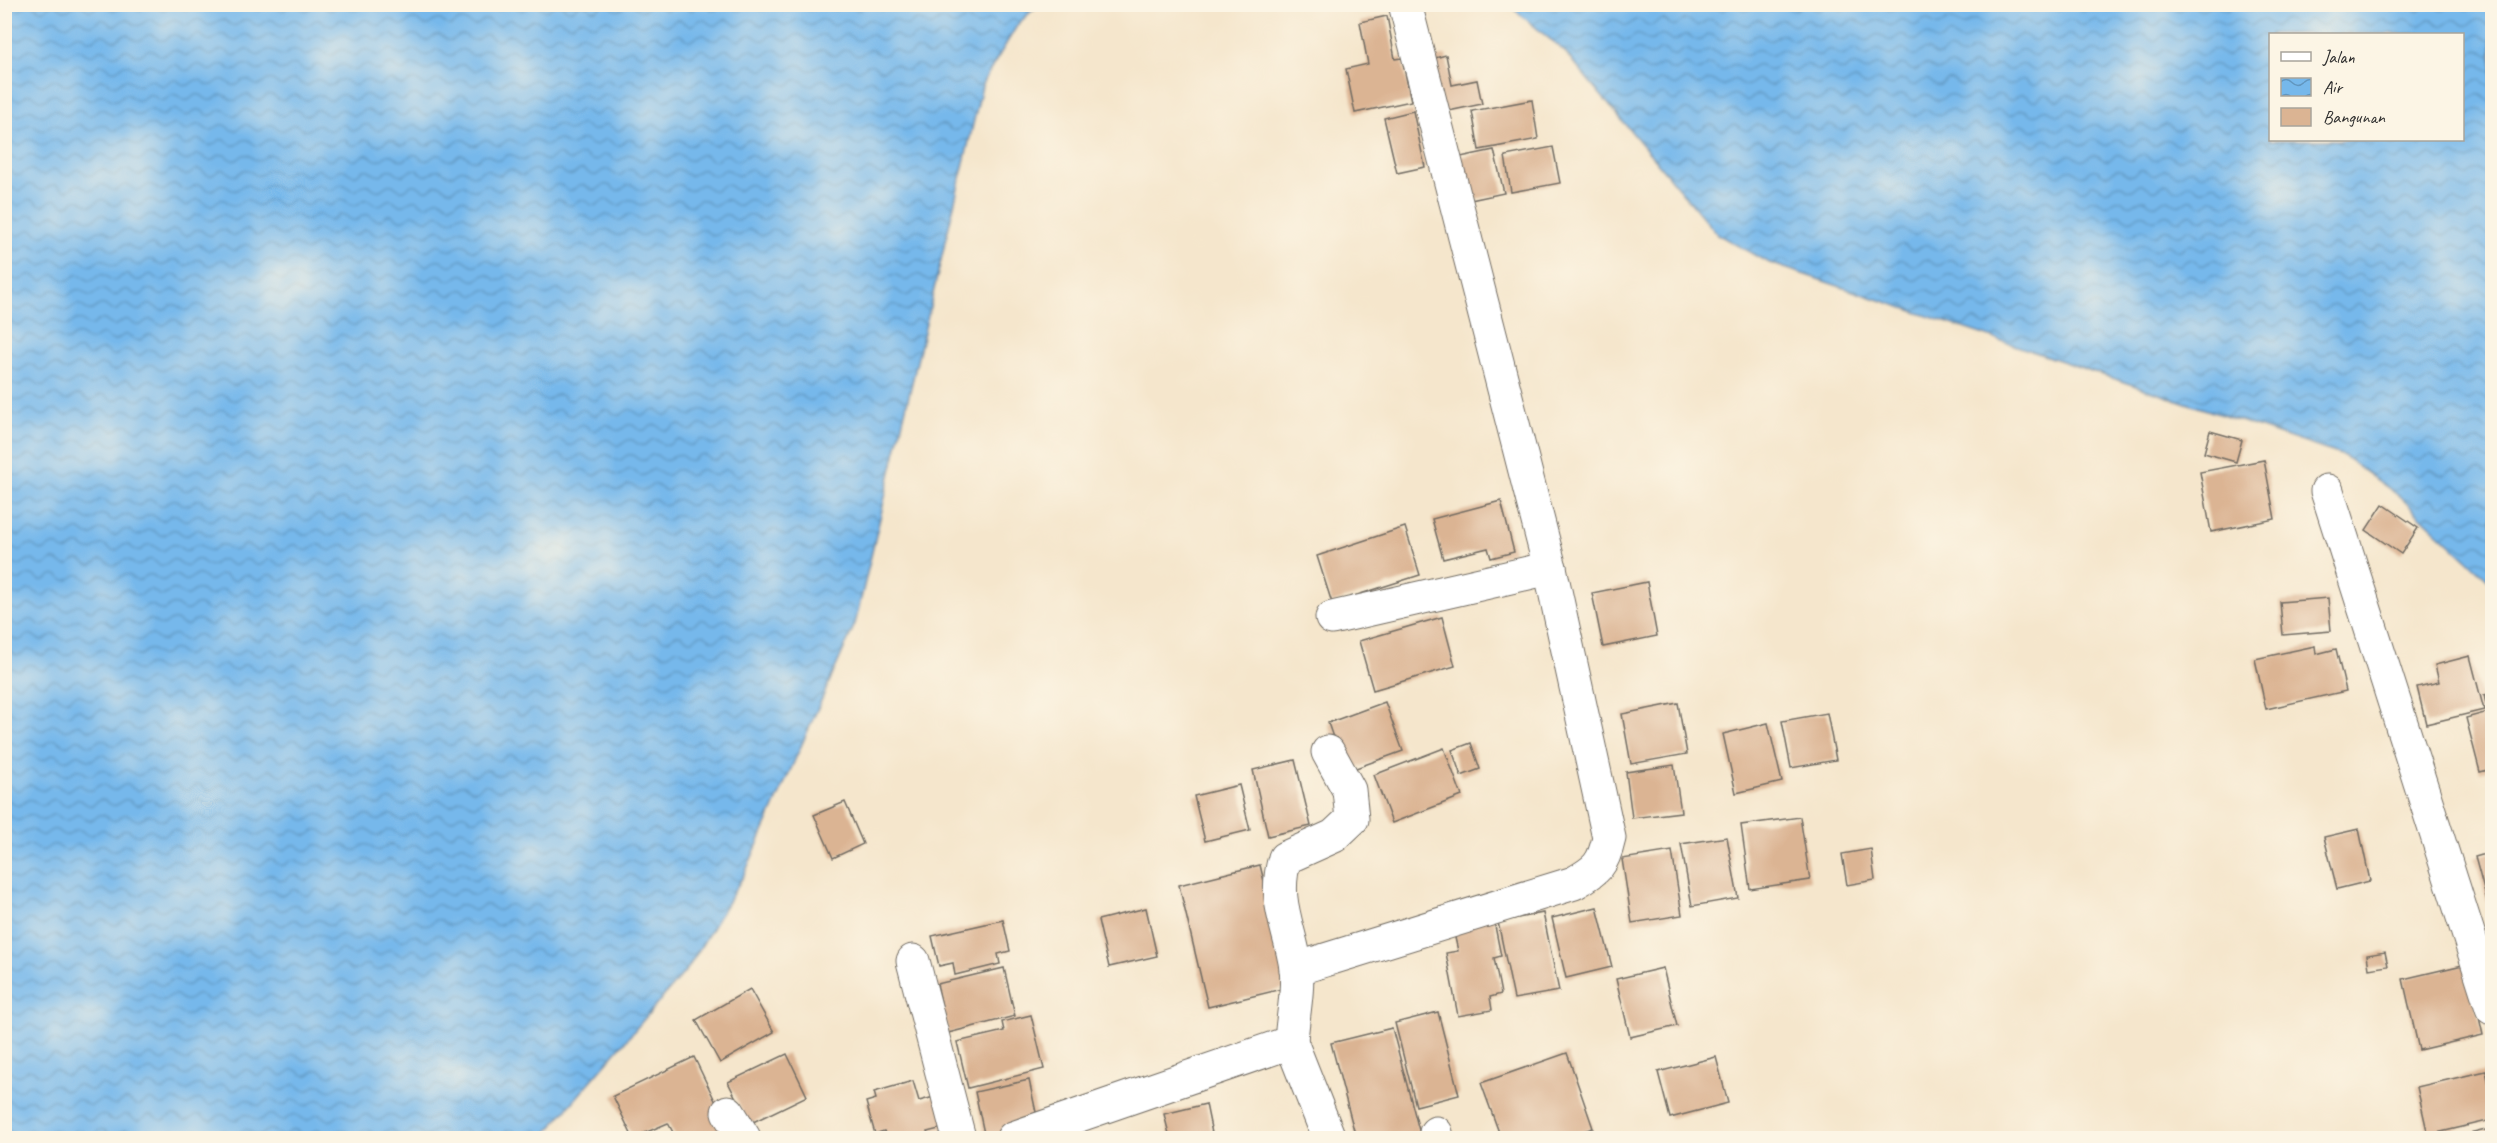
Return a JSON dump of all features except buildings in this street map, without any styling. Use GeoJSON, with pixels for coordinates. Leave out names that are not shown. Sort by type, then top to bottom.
{"type":"FeatureCollection","features":[{"type":"Feature","properties":{"kind":"street"},"geometry":{"type":"LineString","coordinates":[[1296,969],[1574,883],[1595,871],[1605,857],[1609,838],[1550,568],[1406,4]]}},
{"type":"Feature","properties":{"kind":"street"},"geometry":{"type":"LineString","coordinates":[[2327,491],[2493,1008]]}},
{"type":"Feature","properties":{"kind":"street"},"geometry":{"type":"LineString","coordinates":[[1332,618],[1550,568]]}},
{"type":"Feature","properties":{"kind":"street"},"geometry":{"type":"LineString","coordinates":[[1328,752],[1349,790],[1352,819],[1334,836],[1285,858],[1279,878],[1280,899],[1296,969],[1291,1042],[1329,1138]]}},
{"type":"Feature","properties":{"kind":"street"},"geometry":{"type":"LineString","coordinates":[[914,961],[959,1138]]}},
{"type":"Feature","properties":{"kind":"street"},"geometry":{"type":"LineString","coordinates":[[1013,1138],[1291,1042]]}},
{"type":"Feature","properties":{"kind":"water"},"geometry":{"type":"Polygon","coordinates":[[[5,4],[1038,5],[1018,24],[983,82],[855,624],[744,875],[688,968],[542,1138],[5,1138],[5,4]]]}},
{"type":"Feature","properties":{"kind":"water"},"geometry":{"type":"Polygon","coordinates":[[[1509,5],[2492,5],[2492,583],[2399,496],[2344,456],[1767,262],[1717,234],[1564,51],[1509,5]]]}}]}
